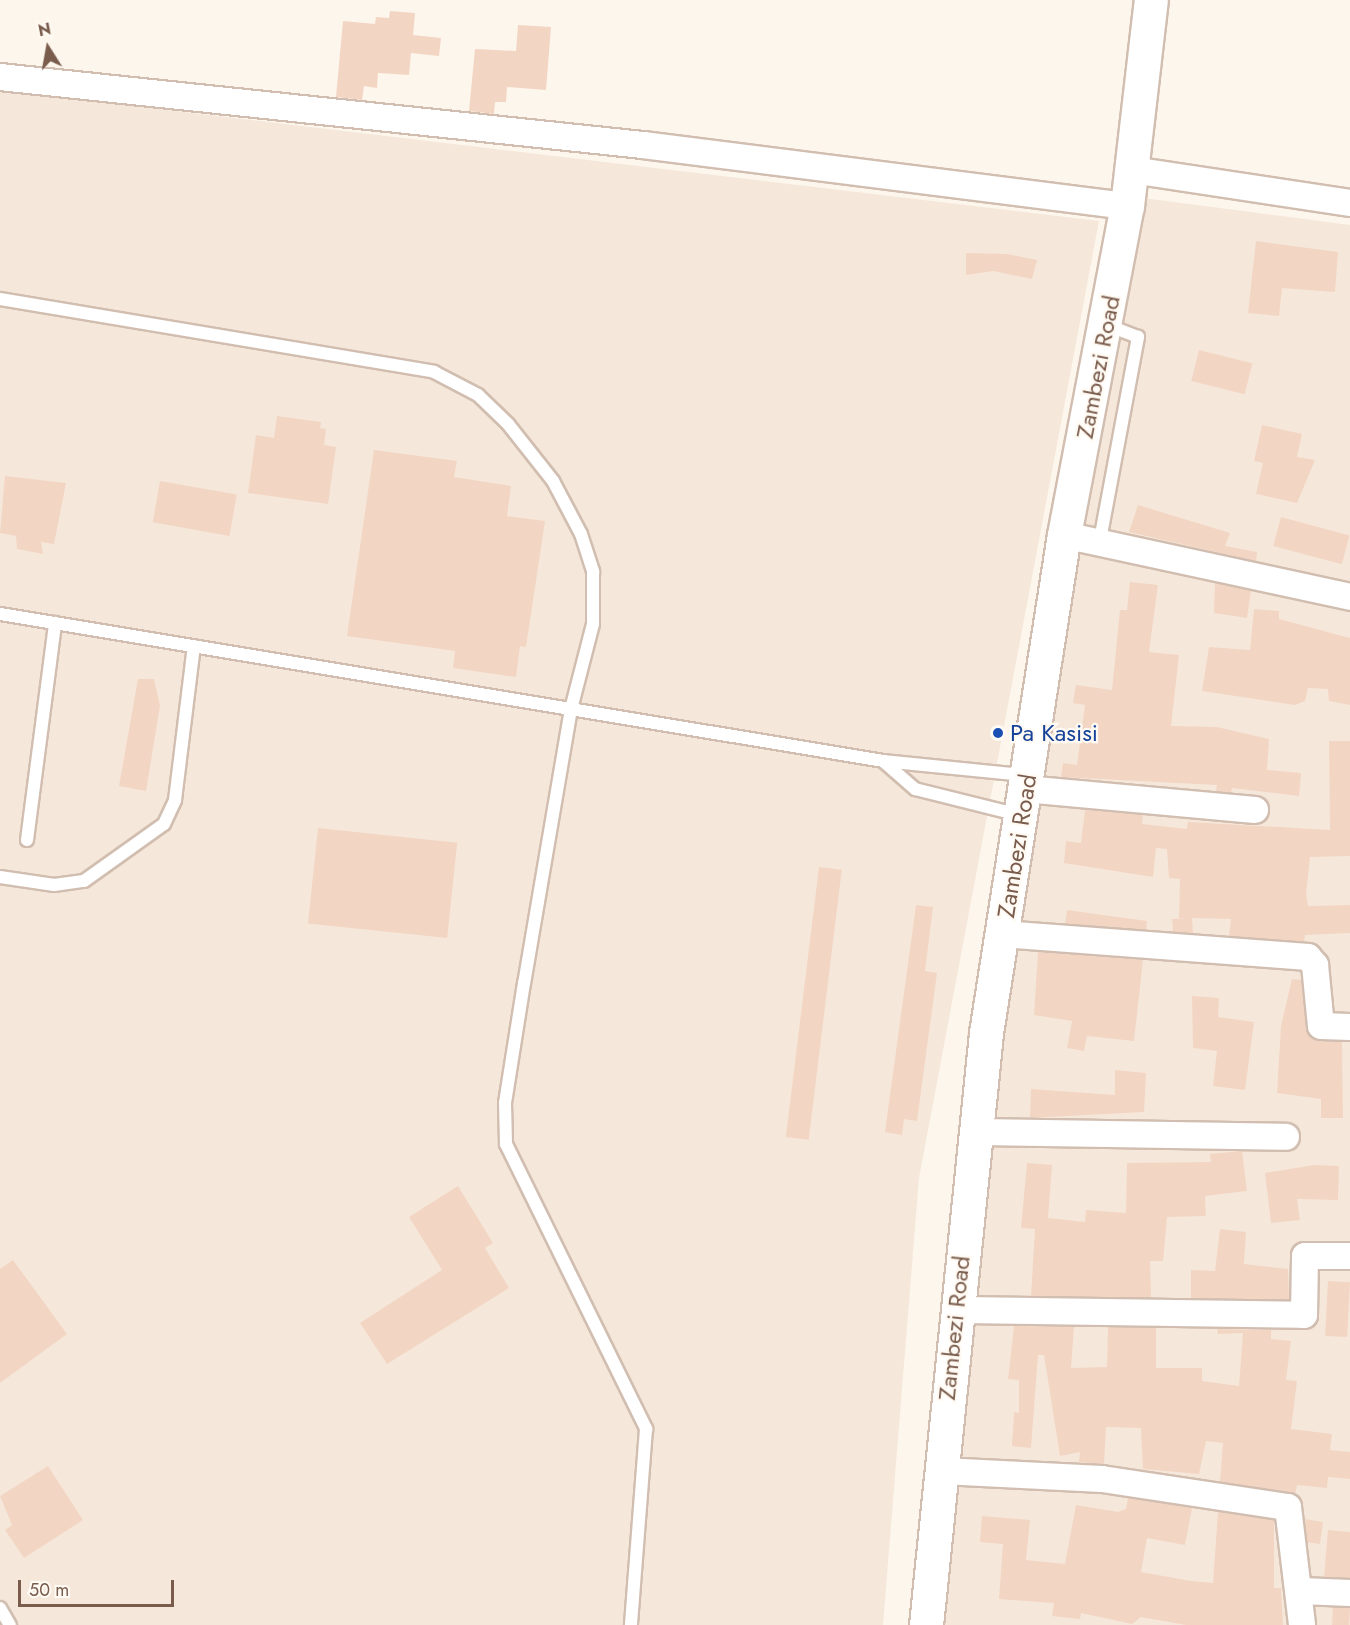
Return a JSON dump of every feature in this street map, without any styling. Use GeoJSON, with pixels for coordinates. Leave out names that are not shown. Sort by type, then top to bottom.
{"type":"FeatureCollection","features":[{"type":"Feature","properties":{"kind":"main road","name":"Zambezi Road"},"geometry":{"type":"LineString","coordinates":[[926,1625],[976,1132],[1002,934],[1064,535],[1107,325],[1127,206],[1151,0]]}},
{"type":"Feature","properties":{"kind":"street"},"geometry":{"type":"LineString","coordinates":[[0,77],[642,145],[1127,206]]}},
{"type":"Feature","properties":{"kind":"street"},"geometry":{"type":"LineString","coordinates":[[1132,170],[1350,203]]}},
{"type":"Feature","properties":{"kind":"street"},"geometry":{"type":"LineString","coordinates":[[1064,535],[1100,540],[1350,597]]}},
{"type":"Feature","properties":{"kind":"street"},"geometry":{"type":"LineString","coordinates":[[1025,793],[1255,810]]}},
{"type":"Feature","properties":{"kind":"street"},"geometry":{"type":"LineString","coordinates":[[1002,934],[1308,957],[1315,965],[1321,1026],[1350,1027]]}},
{"type":"Feature","properties":{"kind":"street"},"geometry":{"type":"LineString","coordinates":[[976,1132],[1286,1137]]}},
{"type":"Feature","properties":{"kind":"street"},"geometry":{"type":"LineString","coordinates":[[957,1310],[1304,1315],[1305,1256],[1350,1256]]}},
{"type":"Feature","properties":{"kind":"street"},"geometry":{"type":"LineString","coordinates":[[942,1471],[1102,1479],[1288,1508],[1301,1591],[1302,1625]]}},
{"type":"Feature","properties":{"kind":"street"},"geometry":{"type":"LineString","coordinates":[[1301,1591],[1350,1593]]}},
{"type":"Feature","properties":{"kind":"lane"},"geometry":{"type":"LineString","coordinates":[[0,299],[370,358],[435,372],[478,394],[553,481],[581,534],[593,572],[593,624],[571,709],[505,1103],[506,1144],[644,1420],[646,1464],[631,1625]]}},
{"type":"Feature","properties":{"kind":"lane"},"geometry":{"type":"LineString","coordinates":[[1100,540],[1138,337],[1107,325]]}},
{"type":"Feature","properties":{"kind":"lane"},"geometry":{"type":"LineString","coordinates":[[0,614],[883,761],[1025,793]]}},
{"type":"Feature","properties":{"kind":"lane"},"geometry":{"type":"LineString","coordinates":[[27,840],[55,623]]}},
{"type":"Feature","properties":{"kind":"lane"},"geometry":{"type":"LineString","coordinates":[[0,877],[54,885],[84,880],[164,824],[175,800],[194,646]]}},
{"type":"Feature","properties":{"kind":"lane"},"geometry":{"type":"LineString","coordinates":[[883,761],[915,789],[1025,793]]}},
{"type":"Feature","properties":{"kind":"lane"},"geometry":{"type":"LineString","coordinates":[[0,1608],[10,1625]]}},
{"type":"Feature","properties":{"kind":"shaded area"},"geometry":{"type":"Polygon","coordinates":[[[0,90],[1099,221],[919,1178],[883,1625],[0,1625],[0,90]]]}},
{"type":"Feature","properties":{"kind":"shaded area"},"geometry":{"type":"Polygon","coordinates":[[[1143,198],[1350,225],[1350,1625],[933,1625],[1006,938],[1143,198]]]}},
{"type":"Feature","properties":{"kind":"building"},"geometry":{"type":"Polygon","coordinates":[[[390,11],[415,13],[413,35],[441,38],[439,56],[411,53],[409,75],[378,73],[377,88],[364,86],[362,100],[336,97],[343,21],[375,24],[376,17],[389,18],[390,11]]]}},
{"type":"Feature","properties":{"kind":"building"},"geometry":{"type":"Polygon","coordinates":[[[518,25],[551,27],[546,90],[507,87],[506,102],[495,102],[494,114],[469,111],[475,49],[516,51],[518,25]]]}},
{"type":"Feature","properties":{"kind":"building"},"geometry":{"type":"Polygon","coordinates":[[[1256,241],[1338,252],[1335,292],[1282,288],[1279,316],[1248,313],[1256,241]]]}},
{"type":"Feature","properties":{"kind":"building"},"geometry":{"type":"Polygon","coordinates":[[[966,253],[1007,254],[1037,260],[1032,279],[993,271],[966,275],[966,253]]]}},
{"type":"Feature","properties":{"kind":"building"},"geometry":{"type":"Polygon","coordinates":[[[1199,350],[1252,363],[1245,394],[1191,381],[1199,350]]]}},
{"type":"Feature","properties":{"kind":"building"},"geometry":{"type":"Polygon","coordinates":[[[277,416],[321,422],[320,428],[326,429],[324,445],[336,447],[328,504],[248,493],[256,435],[274,438],[277,416]]]}},
{"type":"Feature","properties":{"kind":"building"},"geometry":{"type":"Polygon","coordinates":[[[1262,425],[1302,434],[1297,457],[1315,460],[1297,503],[1256,494],[1263,463],[1254,461],[1262,425]]]}},
{"type":"Feature","properties":{"kind":"building"},"geometry":{"type":"Polygon","coordinates":[[[374,450],[457,461],[454,477],[511,486],[507,516],[545,521],[526,647],[520,646],[516,677],[453,668],[455,651],[347,636],[374,450]]]}},
{"type":"Feature","properties":{"kind":"building"},"geometry":{"type":"Polygon","coordinates":[[[5,476],[66,483],[54,544],[41,542],[43,554],[17,549],[16,536],[0,533],[5,476]]]}},
{"type":"Feature","properties":{"kind":"building"},"geometry":{"type":"Polygon","coordinates":[[[160,481],[237,495],[230,536],[153,522],[160,481]]]}},
{"type":"Feature","properties":{"kind":"building"},"geometry":{"type":"Polygon","coordinates":[[[1138,505],[1230,533],[1225,546],[1257,552],[1256,561],[1129,532],[1138,505]]]}},
{"type":"Feature","properties":{"kind":"building"},"geometry":{"type":"Polygon","coordinates":[[[1281,517],[1350,535],[1342,564],[1273,546],[1281,517]]]}},
{"type":"Feature","properties":{"kind":"building"},"geometry":{"type":"Polygon","coordinates":[[[1130,582],[1158,585],[1149,652],[1179,655],[1171,726],[1217,727],[1269,739],[1267,770],[1301,773],[1299,796],[1232,788],[1231,793],[1216,791],[1217,785],[1061,777],[1063,763],[1077,765],[1085,705],[1073,703],[1076,685],[1112,690],[1120,610],[1127,610],[1130,582]]]}},
{"type":"Feature","properties":{"kind":"building"},"geometry":{"type":"Polygon","coordinates":[[[1215,583],[1251,591],[1247,618],[1214,613],[1215,583]]]}},
{"type":"Feature","properties":{"kind":"building"},"geometry":{"type":"Polygon","coordinates":[[[1254,609],[1279,611],[1279,619],[1350,638],[1350,705],[1329,701],[1328,689],[1308,688],[1305,701],[1295,705],[1202,691],[1209,647],[1250,650],[1254,609]]]}},
{"type":"Feature","properties":{"kind":"building"},"geometry":{"type":"Polygon","coordinates":[[[138,679],[154,679],[160,706],[146,791],[119,786],[138,679]]]}},
{"type":"Feature","properties":{"kind":"building"},"geometry":{"type":"Polygon","coordinates":[[[1329,741],[1350,741],[1350,856],[1310,857],[1306,894],[1308,906],[1350,905],[1350,933],[1305,935],[1304,942],[1229,936],[1231,919],[1192,918],[1193,933],[1173,932],[1172,919],[1188,918],[1179,918],[1180,879],[1169,878],[1167,849],[1156,848],[1153,877],[1064,863],[1066,841],[1081,843],[1085,810],[1143,815],[1142,824],[1187,829],[1188,822],[1330,830],[1329,741]]]}},
{"type":"Feature","properties":{"kind":"building"},"geometry":{"type":"Polygon","coordinates":[[[318,828],[457,843],[447,938],[308,923],[318,828]]]}},
{"type":"Feature","properties":{"kind":"building"},"geometry":{"type":"Polygon","coordinates":[[[819,867],[842,870],[809,1140],[786,1137],[819,867]]]}},
{"type":"Feature","properties":{"kind":"building"},"geometry":{"type":"Polygon","coordinates":[[[916,905],[933,907],[925,971],[937,973],[917,1121],[904,1119],[902,1135],[885,1132],[916,905]]]}},
{"type":"Feature","properties":{"kind":"building"},"geometry":{"type":"Polygon","coordinates":[[[1067,910],[1147,921],[1146,930],[1065,924],[1067,910]]]}},
{"type":"Feature","properties":{"kind":"building"},"geometry":{"type":"Polygon","coordinates":[[[1038,952],[1143,960],[1134,1041],[1087,1036],[1084,1051],[1067,1048],[1072,1021],[1034,1015],[1038,952]]]}},
{"type":"Feature","properties":{"kind":"building"},"geometry":{"type":"Polygon","coordinates":[[[1292,979],[1301,980],[1309,1035],[1342,1042],[1343,1118],[1321,1118],[1321,1099],[1277,1093],[1281,1026],[1292,979]]]}},
{"type":"Feature","properties":{"kind":"building"},"geometry":{"type":"Polygon","coordinates":[[[1192,996],[1219,998],[1218,1017],[1254,1022],[1245,1090],[1213,1086],[1217,1051],[1193,1048],[1192,996]]]}},
{"type":"Feature","properties":{"kind":"building"},"geometry":{"type":"Polygon","coordinates":[[[1115,1070],[1146,1073],[1144,1112],[1030,1118],[1031,1089],[1115,1095],[1115,1070]]]}},
{"type":"Feature","properties":{"kind":"building"},"geometry":{"type":"Polygon","coordinates":[[[1242,1151],[1247,1191],[1205,1196],[1206,1216],[1167,1217],[1163,1261],[1150,1261],[1151,1298],[1031,1296],[1035,1229],[1021,1228],[1027,1163],[1052,1165],[1048,1218],[1085,1222],[1086,1210],[1126,1213],[1127,1163],[1211,1162],[1210,1154],[1242,1151]]]}},
{"type":"Feature","properties":{"kind":"building"},"geometry":{"type":"Polygon","coordinates":[[[1314,1165],[1339,1166],[1338,1200],[1297,1199],[1300,1220],[1271,1223],[1265,1173],[1314,1165]]]}},
{"type":"Feature","properties":{"kind":"building"},"geometry":{"type":"Polygon","coordinates":[[[458,1186],[493,1243],[485,1248],[509,1288],[387,1364],[360,1323],[442,1270],[409,1217],[458,1186]]]}},
{"type":"Feature","properties":{"kind":"building"},"geometry":{"type":"Polygon","coordinates":[[[1220,1229],[1246,1232],[1244,1264],[1288,1269],[1289,1300],[1191,1298],[1191,1270],[1215,1271],[1220,1229]]]}},
{"type":"Feature","properties":{"kind":"building"},"geometry":{"type":"Polygon","coordinates":[[[13,1260],[67,1334],[0,1383],[0,1269],[13,1260]]]}},
{"type":"Feature","properties":{"kind":"building"},"geometry":{"type":"Polygon","coordinates":[[[1328,1281],[1350,1282],[1347,1337],[1325,1336],[1328,1281]]]}},
{"type":"Feature","properties":{"kind":"building"},"geometry":{"type":"Polygon","coordinates":[[[1014,1326],[1074,1327],[1071,1368],[1107,1367],[1108,1327],[1156,1328],[1156,1368],[1202,1368],[1202,1381],[1239,1386],[1243,1333],[1218,1334],[1217,1329],[1271,1330],[1271,1339],[1291,1341],[1286,1380],[1297,1381],[1291,1429],[1332,1434],[1330,1450],[1350,1452],[1350,1479],[1328,1477],[1327,1488],[1297,1485],[1295,1495],[1220,1482],[1223,1443],[1206,1441],[1199,1474],[1143,1469],[1141,1428],[1106,1427],[1104,1464],[1079,1462],[1080,1452],[1060,1456],[1044,1355],[1038,1355],[1031,1448],[1012,1446],[1014,1412],[1019,1413],[1019,1380],[1008,1379],[1014,1326]]]}},
{"type":"Feature","properties":{"kind":"building"},"geometry":{"type":"Polygon","coordinates":[[[48,1466],[83,1520],[24,1558],[5,1530],[12,1525],[0,1496],[48,1466]]]}},
{"type":"Feature","properties":{"kind":"building"},"geometry":{"type":"Polygon","coordinates":[[[1128,1498],[1192,1508],[1185,1545],[1147,1538],[1141,1572],[1191,1581],[1213,1583],[1218,1512],[1274,1520],[1274,1588],[1281,1588],[1283,1625],[1186,1625],[1141,1617],[1132,1624],[1081,1613],[1080,1619],[1052,1616],[1054,1603],[999,1599],[1003,1544],[980,1542],[982,1516],[1030,1520],[1026,1560],[1065,1564],[1076,1505],[1118,1512],[1126,1509],[1128,1498]]]}},
{"type":"Feature","properties":{"kind":"building"},"geometry":{"type":"Polygon","coordinates":[[[1305,1519],[1323,1522],[1320,1544],[1307,1542],[1305,1519]]]}},
{"type":"Feature","properties":{"kind":"building"},"geometry":{"type":"Polygon","coordinates":[[[1328,1530],[1350,1532],[1350,1578],[1324,1577],[1328,1530]]]}},
{"type":"Feature","properties":{"kind":"building"},"geometry":{"type":"Polygon","coordinates":[[[1333,1607],[1350,1608],[1349,1625],[1332,1625],[1333,1607]]]}},
{"type":"Feature","properties":{"kind":"place","name":"Pa Kasisi"},"geometry":{"type":"Point","coordinates":[998,733]}}]}
